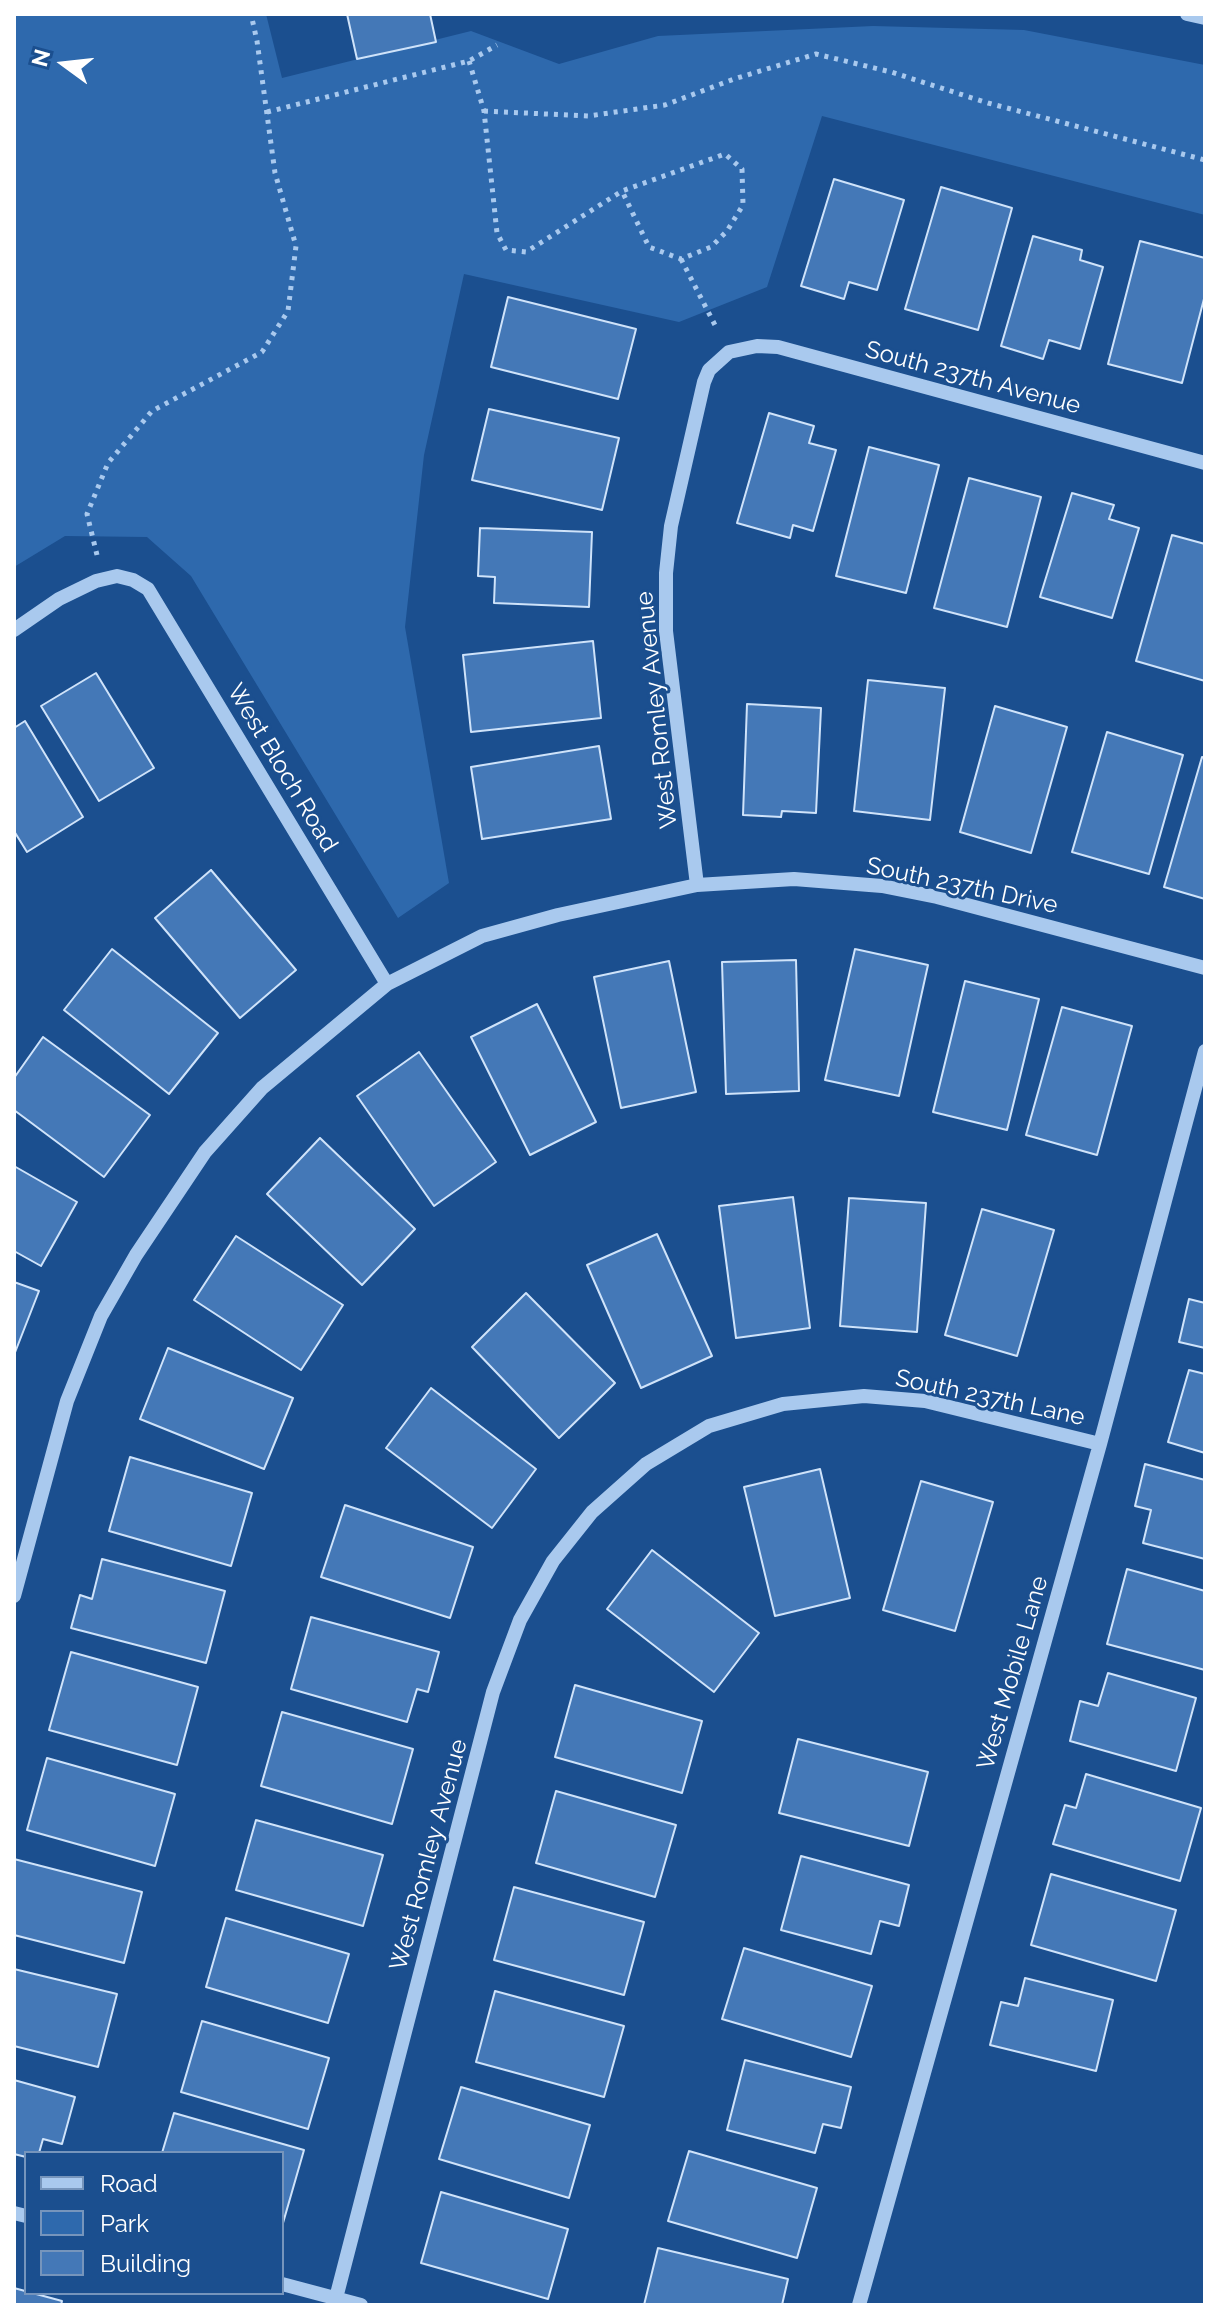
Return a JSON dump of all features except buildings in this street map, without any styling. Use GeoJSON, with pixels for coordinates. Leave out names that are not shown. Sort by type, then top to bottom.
{"type":"FeatureCollection","features":[{"type":"Feature","properties":{"kind":"street"},"geometry":{"type":"LineString","coordinates":[[1187,14],[1205,18]]}},
{"type":"Feature","properties":{"kind":"street","name":"South 237th Avenue"},"geometry":{"type":"LineString","coordinates":[[729,352],[757,346],[778,347],[1205,463]]}},
{"type":"Feature","properties":{"kind":"street","name":"West Romley Avenue"},"geometry":{"type":"LineString","coordinates":[[697,885],[666,631],[666,573],[671,526],[704,382],[709,370],[729,352]]}},
{"type":"Feature","properties":{"kind":"street","name":"West Bloch Road"},"geometry":{"type":"LineString","coordinates":[[103,579],[117,576],[133,580],[148,589],[387,984]]}},
{"type":"Feature","properties":{"kind":"street"},"geometry":{"type":"LineString","coordinates":[[14,630],[59,599],[103,579]]}},
{"type":"Feature","properties":{"kind":"street","name":"South 237th Drive"},"geometry":{"type":"LineString","coordinates":[[14,1596],[67,1401],[101,1316],[136,1255],[205,1152],[262,1088],[387,984],[482,936],[558,915],[697,885],[794,879],[882,886],[937,897],[1205,968]]}},
{"type":"Feature","properties":{"kind":"street","name":"West Mobile Lane"},"geometry":{"type":"LineString","coordinates":[[859,2305],[1100,1444],[1205,1051]]}},
{"type":"Feature","properties":{"kind":"street","name":"South 237th Lane"},"geometry":{"type":"LineString","coordinates":[[646,1464],[709,1426],[783,1404],[864,1396],[938,1404],[1100,1444]]}},
{"type":"Feature","properties":{"kind":"street","name":"West Romley Avenue"},"geometry":{"type":"LineString","coordinates":[[336,2298],[493,1692],[520,1620],[553,1561],[592,1512],[646,1464]]}},
{"type":"Feature","properties":{"kind":"street"},"geometry":{"type":"LineString","coordinates":[[284,2285],[361,2305]]}},
{"type":"Feature","properties":{"kind":"path"},"geometry":{"type":"LineString","coordinates":[[103,579],[87,514],[108,463],[152,411],[262,352],[288,311],[296,246],[275,173],[251,14]]}},
{"type":"Feature","properties":{"kind":"path"},"geometry":{"type":"LineString","coordinates":[[267,112],[469,61],[497,45]]}},
{"type":"Feature","properties":{"kind":"path"},"geometry":{"type":"LineString","coordinates":[[484,111],[588,116],[665,105],[734,79],[816,54],[1205,160]]}},
{"type":"Feature","properties":{"kind":"path"},"geometry":{"type":"LineString","coordinates":[[469,61],[484,111],[497,233],[506,250],[526,252],[622,191],[725,154],[742,169],[743,205],[727,231],[711,247],[681,259]]}},
{"type":"Feature","properties":{"kind":"path"},"geometry":{"type":"LineString","coordinates":[[622,191],[649,247],[681,259],[729,352]]}},
{"type":"Feature","properties":{"kind":"green space"},"geometry":{"type":"Polygon","coordinates":[[[14,14],[266,14],[282,78],[471,31],[559,64],[658,36],[873,26],[1024,30],[1205,65],[1205,215],[822,116],[767,287],[679,322],[464,274],[424,455],[405,627],[449,883],[398,918],[191,576],[147,537],[65,536],[14,567],[14,14]]]}}]}
